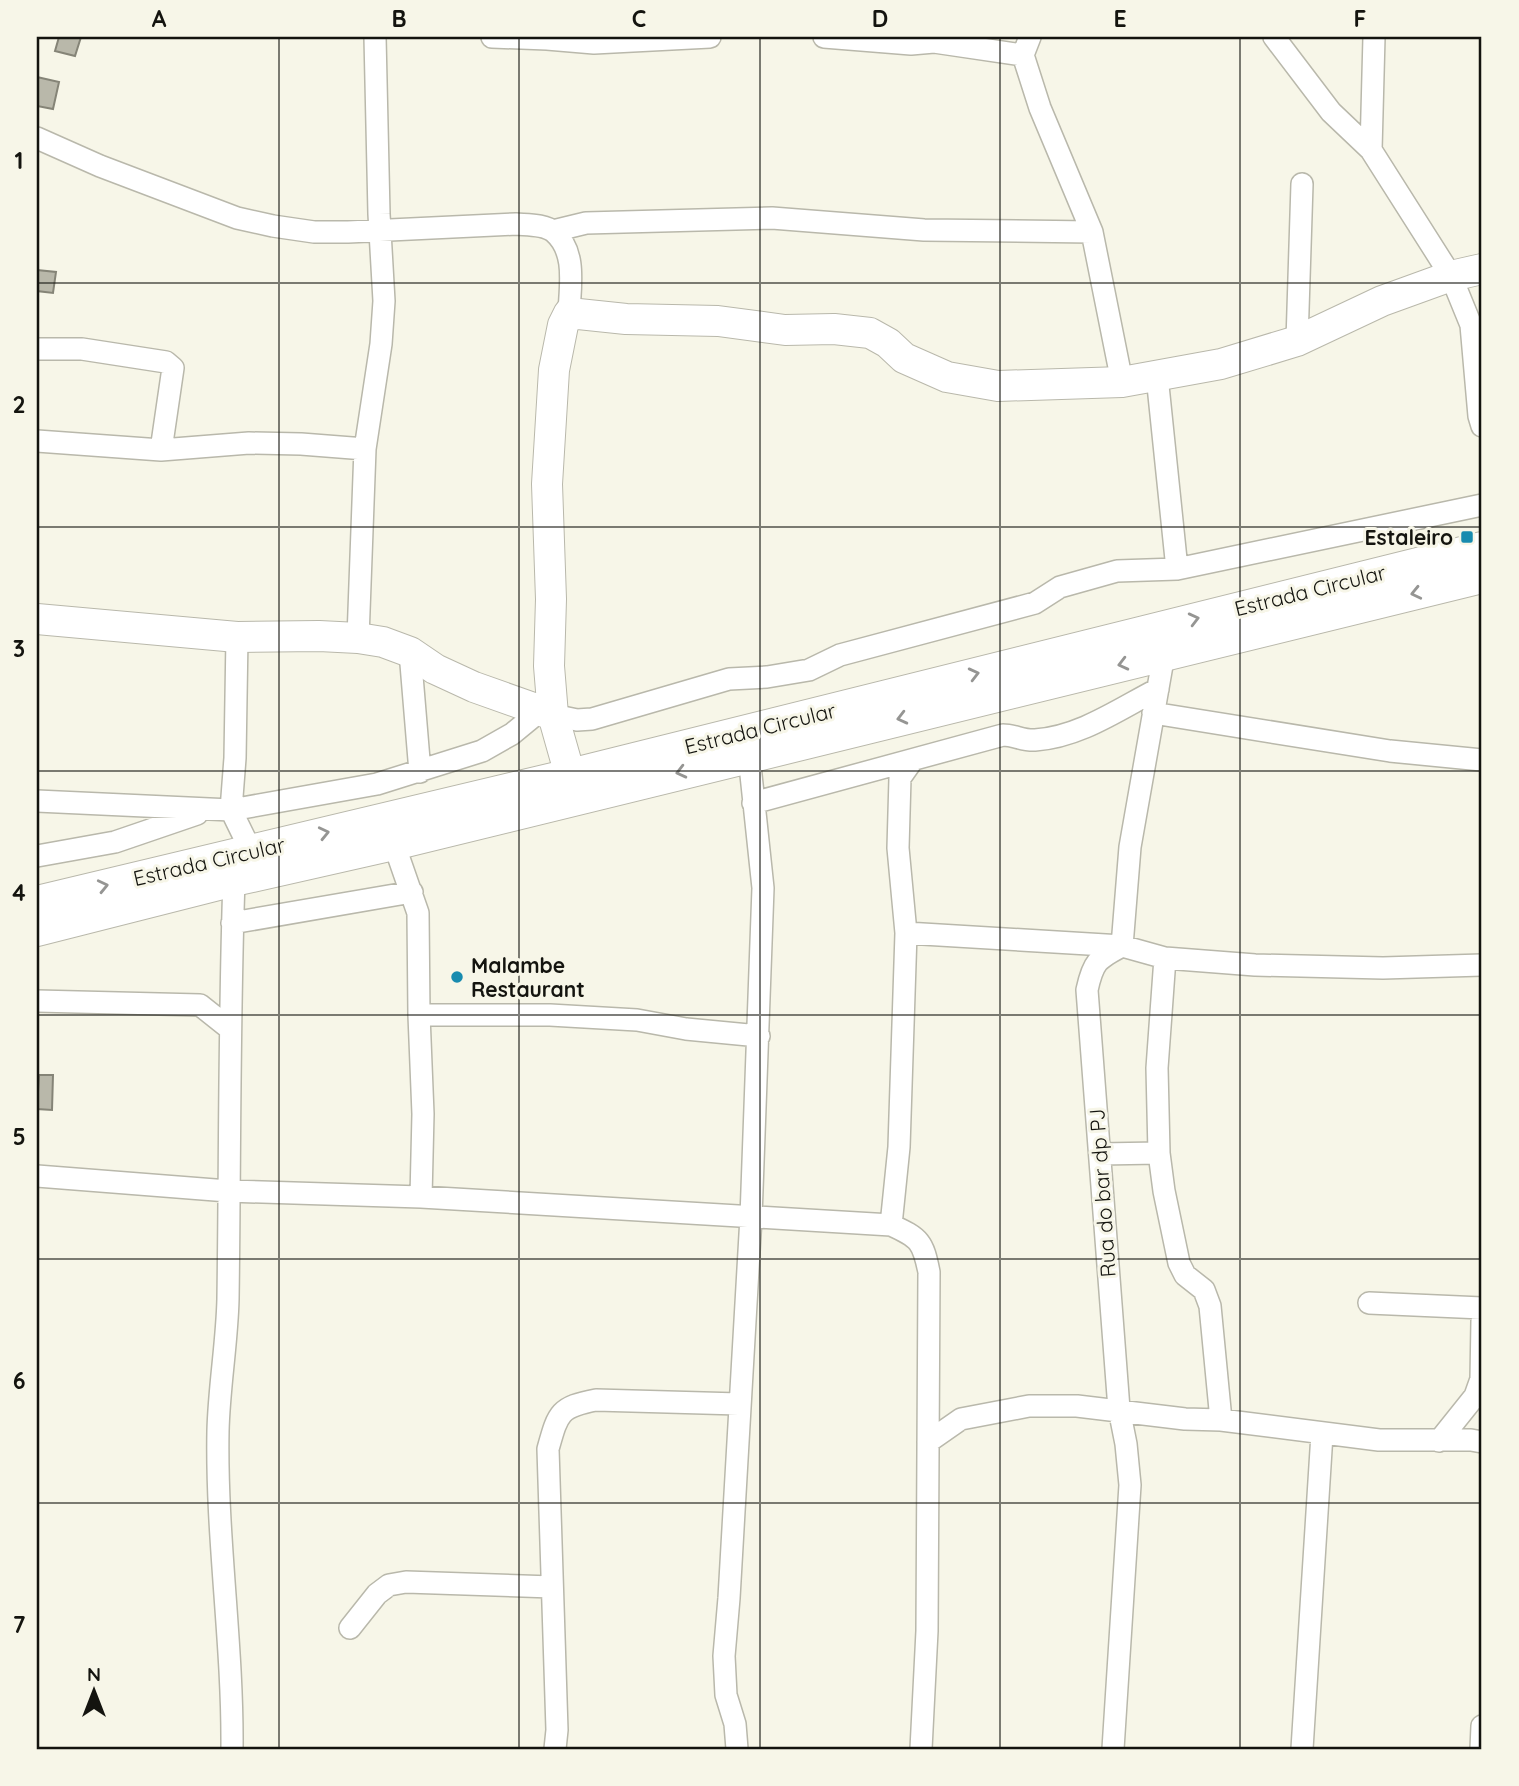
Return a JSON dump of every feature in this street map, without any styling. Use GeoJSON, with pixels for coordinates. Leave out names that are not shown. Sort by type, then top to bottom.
{"type":"FeatureCollection","features":[{"type":"Feature","properties":{"kind":"main road","name":"Estrada Circular"},"geometry":{"type":"LineString","coordinates":[[37,902],[570,775],[1482,548]]}},
{"type":"Feature","properties":{"kind":"main road","name":"Estrada Circular"},"geometry":{"type":"LineString","coordinates":[[37,930],[1482,577]]}},
{"type":"Feature","properties":{"kind":"street"},"geometry":{"type":"LineString","coordinates":[[358,638],[365,449],[382,344],[384,301],[375,37]]}},
{"type":"Feature","properties":{"kind":"street"},"geometry":{"type":"LineString","coordinates":[[492,37],[590,40],[710,37]]}},
{"type":"Feature","properties":{"kind":"street"},"geometry":{"type":"LineString","coordinates":[[824,37],[911,44],[936,39],[1027,46],[1040,108],[1092,232],[1122,382]]}},
{"type":"Feature","properties":{"kind":"street"},"geometry":{"type":"LineString","coordinates":[[1274,37],[1331,112],[1371,150],[1451,275],[1471,324],[1482,425]]}},
{"type":"Feature","properties":{"kind":"street"},"geometry":{"type":"LineString","coordinates":[[1371,150],[1374,37]]}},
{"type":"Feature","properties":{"kind":"street"},"geometry":{"type":"LineString","coordinates":[[37,138],[100,166],[237,218],[314,232],[516,224],[538,226],[553,231],[586,223],[772,218],[924,230],[1092,232]]}},
{"type":"Feature","properties":{"kind":"street"},"geometry":{"type":"LineString","coordinates":[[1297,341],[1302,184]]}},
{"type":"Feature","properties":{"kind":"street"},"geometry":{"type":"LineString","coordinates":[[553,231],[567,250],[571,275],[569,313],[563,325],[554,370],[547,484],[551,599],[547,713],[570,775]]}},
{"type":"Feature","properties":{"kind":"street"},"geometry":{"type":"LineString","coordinates":[[569,313],[718,321],[785,330],[834,329],[870,333],[888,343],[904,358],[947,377],[998,386],[1122,382],[1221,364],[1297,341],[1382,301],[1451,275],[1482,269]]}},
{"type":"Feature","properties":{"kind":"street"},"geometry":{"type":"LineString","coordinates":[[37,349],[82,349],[166,362],[173,368],[161,450]]}},
{"type":"Feature","properties":{"kind":"street"},"geometry":{"type":"LineString","coordinates":[[1157,376],[1177,569]]}},
{"type":"Feature","properties":{"kind":"street"},"geometry":{"type":"LineString","coordinates":[[37,440],[161,450],[249,443],[365,449]]}},
{"type":"Feature","properties":{"kind":"street"},"geometry":{"type":"LineString","coordinates":[[37,619],[236,637],[358,638],[383,642],[410,652],[435,669],[474,687],[547,713],[577,720],[592,719],[729,679],[767,677],[809,670],[840,655],[1035,603],[1060,587],[1117,572],[1177,569],[1482,505]]}},
{"type":"Feature","properties":{"kind":"street"},"geometry":{"type":"LineString","coordinates":[[236,637],[236,758],[231,810],[251,851]]}},
{"type":"Feature","properties":{"kind":"street"},"geometry":{"type":"LineString","coordinates":[[410,652],[420,772]]}},
{"type":"Feature","properties":{"kind":"street"},"geometry":{"type":"LineString","coordinates":[[1122,946],[1130,847],[1164,654]]}},
{"type":"Feature","properties":{"kind":"street"},"geometry":{"type":"LineString","coordinates":[[754,803],[899,769],[1003,735],[1015,735],[1030,740],[1052,739],[1077,732],[1158,689]]}},
{"type":"Feature","properties":{"kind":"street"},"geometry":{"type":"LineString","coordinates":[[37,801],[231,810],[377,784],[420,772],[482,751],[547,713]]}},
{"type":"Feature","properties":{"kind":"street"},"geometry":{"type":"LineString","coordinates":[[1153,713],[1390,751],[1482,760]]}},
{"type":"Feature","properties":{"kind":"street"},"geometry":{"type":"LineString","coordinates":[[737,1749],[736,1724],[726,1695],[724,1656],[751,1217],[762,888],[749,756]]}},
{"type":"Feature","properties":{"kind":"street"},"geometry":{"type":"LineString","coordinates":[[891,1225],[899,1147],[906,933],[898,848],[899,769]]}},
{"type":"Feature","properties":{"kind":"street"},"geometry":{"type":"LineString","coordinates":[[37,856],[115,842],[206,810]]}},
{"type":"Feature","properties":{"kind":"street"},"geometry":{"type":"LineString","coordinates":[[394,844],[418,913],[423,1114],[421,1196]]}},
{"type":"Feature","properties":{"kind":"street"},"geometry":{"type":"LineString","coordinates":[[232,1749],[218,1430],[228,1300],[229,1028],[234,880]]}},
{"type":"Feature","properties":{"kind":"street"},"geometry":{"type":"LineString","coordinates":[[232,923],[412,892]]}},
{"type":"Feature","properties":{"kind":"street"},"geometry":{"type":"LineString","coordinates":[[906,933],[1122,946],[1165,958],[1255,965],[1482,965]]}},
{"type":"Feature","properties":{"kind":"street","name":"Rua do bar dp PJ"},"geometry":{"type":"LineString","coordinates":[[1113,1749],[1130,1485],[1119,1409],[1087,990],[1091,973],[1101,957],[1122,946]]}},
{"type":"Feature","properties":{"kind":"street"},"geometry":{"type":"LineString","coordinates":[[1165,958],[1157,1068],[1159,1153],[1179,1263],[1185,1275],[1205,1290],[1210,1306],[1221,1420]]}},
{"type":"Feature","properties":{"kind":"street"},"geometry":{"type":"LineString","coordinates":[[200,1004],[231,978]]}},
{"type":"Feature","properties":{"kind":"street"},"geometry":{"type":"LineString","coordinates":[[37,1001],[200,1004],[229,1028]]}},
{"type":"Feature","properties":{"kind":"street"},"geometry":{"type":"LineString","coordinates":[[419,1015],[550,1015],[637,1020],[687,1029],[759,1035]]}},
{"type":"Feature","properties":{"kind":"street"},"geometry":{"type":"LineString","coordinates":[[1100,1154],[1159,1153]]}},
{"type":"Feature","properties":{"kind":"street"},"geometry":{"type":"LineString","coordinates":[[37,1176],[228,1191],[421,1196],[891,1225],[909,1233],[924,1247],[929,1272],[926,1631],[921,1749]]}},
{"type":"Feature","properties":{"kind":"street"},"geometry":{"type":"LineString","coordinates":[[1369,1303],[1482,1308]]}},
{"type":"Feature","properties":{"kind":"street"},"geometry":{"type":"LineString","coordinates":[[1439,1441],[1475,1396],[1481,1379],[1482,1321]]}},
{"type":"Feature","properties":{"kind":"street"},"geometry":{"type":"LineString","coordinates":[[555,1749],[557,1730],[548,1449],[556,1422],[563,1411],[574,1404],[596,1400],[739,1405]]}},
{"type":"Feature","properties":{"kind":"street"},"geometry":{"type":"LineString","coordinates":[[928,1406],[961,1419]]}},
{"type":"Feature","properties":{"kind":"street"},"geometry":{"type":"LineString","coordinates":[[928,1442],[961,1419],[1029,1406],[1119,1409],[1185,1419],[1221,1420],[1396,1441],[1482,1442]]}},
{"type":"Feature","properties":{"kind":"street"},"geometry":{"type":"LineString","coordinates":[[1302,1749],[1322,1434]]}},
{"type":"Feature","properties":{"kind":"street"},"geometry":{"type":"LineString","coordinates":[[350,1628],[377,1594],[389,1585],[552,1587]]}},
{"type":"Feature","properties":{"kind":"street"},"geometry":{"type":"LineString","coordinates":[[1481,1749],[1482,1726]]}},
{"type":"Feature","properties":{"kind":"building"},"geometry":{"type":"Polygon","coordinates":[[[59,37],[81,37],[75,56],[55,51],[59,37]]]}},
{"type":"Feature","properties":{"kind":"building"},"geometry":{"type":"Polygon","coordinates":[[[37,77],[59,82],[53,109],[37,106],[37,77]]]}},
{"type":"Feature","properties":{"kind":"building"},"geometry":{"type":"Polygon","coordinates":[[[37,270],[56,272],[53,293],[37,291],[37,270]]]}},
{"type":"Feature","properties":{"kind":"building"},"geometry":{"type":"Polygon","coordinates":[[[39,1075],[53,1075],[52,1110],[37,1109],[39,1075]]]}},
{"type":"Feature","properties":{"kind":"place","name":"Estaleiro"},"geometry":{"type":"Point","coordinates":[1467,537]}},
{"type":"Feature","properties":{"kind":"place","name":"Malambe Restaurant"},"geometry":{"type":"Point","coordinates":[457,977]}}]}
